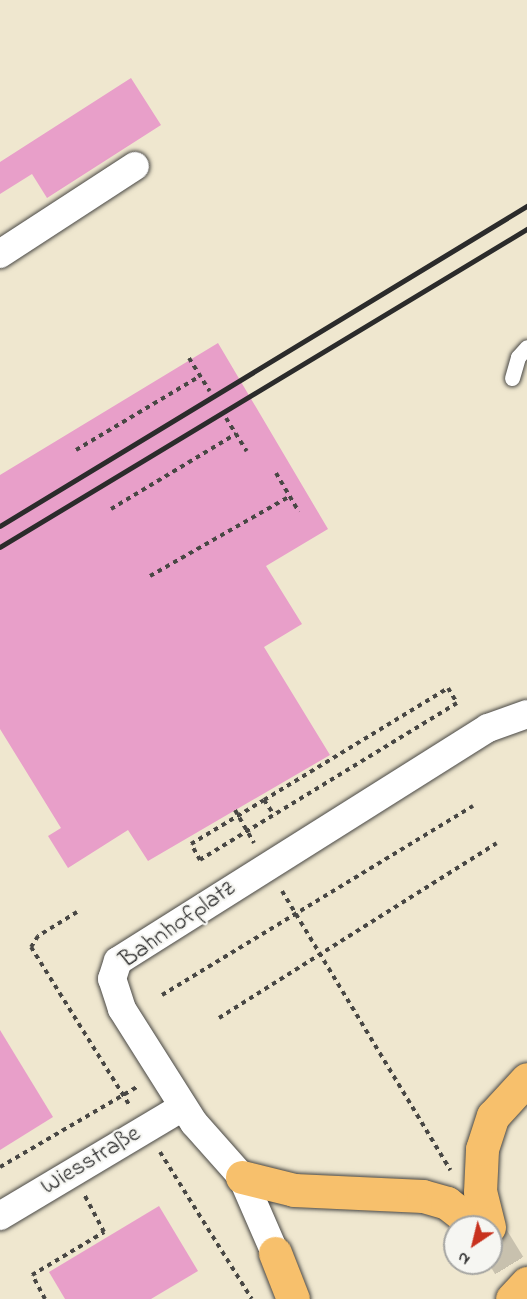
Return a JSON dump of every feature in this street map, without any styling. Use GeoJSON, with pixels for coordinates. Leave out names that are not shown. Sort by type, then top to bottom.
{"type":"FeatureCollection","features":[{"type":"Feature","properties":{"kind":"main road"},"geometry":{"type":"LineString","coordinates":[[486,1215],[480,1192],[482,1149],[493,1116],[527,1079]]}},
{"type":"Feature","properties":{"kind":"main road"},"geometry":{"type":"LineString","coordinates":[[242,1177],[294,1190],[423,1196],[447,1203],[462,1215]]}},
{"type":"Feature","properties":{"kind":"main road"},"geometry":{"type":"LineString","coordinates":[[275,1253],[293,1299]]}},
{"type":"Feature","properties":{"kind":"main road"},"geometry":{"type":"LineString","coordinates":[[512,1299],[527,1283]]}},
{"type":"Feature","properties":{"kind":"street"},"geometry":{"type":"LineString","coordinates":[[0,254],[135,166]]}},
{"type":"Feature","properties":{"kind":"street","name":"Bahnhofplatz"},"geometry":{"type":"LineString","coordinates":[[275,1253],[242,1177],[183,1107],[114,993],[112,979],[118,961],[488,728],[527,714]]}},
{"type":"Feature","properties":{"kind":"street","name":"Wiesstraße"},"geometry":{"type":"LineString","coordinates":[[0,1216],[183,1107]]}},
{"type":"Feature","properties":{"kind":"lane"},"geometry":{"type":"LineString","coordinates":[[512,378],[518,357],[527,347]]}},
{"type":"Feature","properties":{"kind":"path"},"geometry":{"type":"LineString","coordinates":[[189,358],[210,391]]}},
{"type":"Feature","properties":{"kind":"path"},"geometry":{"type":"LineString","coordinates":[[76,450],[200,376]]}},
{"type":"Feature","properties":{"kind":"path"},"geometry":{"type":"LineString","coordinates":[[226,418],[247,451]]}},
{"type":"Feature","properties":{"kind":"path"},"geometry":{"type":"LineString","coordinates":[[111,509],[236,434]]}},
{"type":"Feature","properties":{"kind":"path"},"geometry":{"type":"LineString","coordinates":[[276,473],[299,512]]}},
{"type":"Feature","properties":{"kind":"path"},"geometry":{"type":"LineString","coordinates":[[150,576],[290,496]]}},
{"type":"Feature","properties":{"kind":"path"},"geometry":{"type":"LineString","coordinates":[[448,688],[457,703],[402,737],[200,860],[191,844],[448,688]]}},
{"type":"Feature","properties":{"kind":"path"},"geometry":{"type":"LineString","coordinates":[[402,737],[406,744]]}},
{"type":"Feature","properties":{"kind":"path"},"geometry":{"type":"LineString","coordinates":[[264,800],[274,815]]}},
{"type":"Feature","properties":{"kind":"path"},"geometry":{"type":"LineString","coordinates":[[162,995],[473,806]]}},
{"type":"Feature","properties":{"kind":"path"},"geometry":{"type":"LineString","coordinates":[[235,810],[246,827]]}},
{"type":"Feature","properties":{"kind":"path"},"geometry":{"type":"LineString","coordinates":[[219,1018],[497,843]]}},
{"type":"Feature","properties":{"kind":"path"},"geometry":{"type":"LineString","coordinates":[[267,866],[454,1176]]}},
{"type":"Feature","properties":{"kind":"path"},"geometry":{"type":"LineString","coordinates":[[77,912],[38,936],[31,947],[123,1095]]}},
{"type":"Feature","properties":{"kind":"path"},"geometry":{"type":"LineString","coordinates":[[0,1167],[162,1073]]}},
{"type":"Feature","properties":{"kind":"path"},"geometry":{"type":"LineString","coordinates":[[145,1128],[252,1299]]}},
{"type":"Feature","properties":{"kind":"path"},"geometry":{"type":"LineString","coordinates":[[45,1299],[32,1275],[104,1232],[72,1173]]}},
{"type":"Feature","properties":{"kind":"building"},"geometry":{"type":"Polygon","coordinates":[[[131,78],[161,125],[47,198],[32,174],[0,194],[0,162],[131,78]]]}},
{"type":"Feature","properties":{"kind":"building"},"geometry":{"type":"Polygon","coordinates":[[[218,343],[328,529],[266,566],[302,624],[264,647],[330,755],[148,861],[128,830],[68,868],[48,836],[61,828],[0,729],[0,475],[218,343]]]}},
{"type":"Feature","properties":{"kind":"building"},"geometry":{"type":"Polygon","coordinates":[[[0,1030],[53,1117],[0,1150],[0,1030]]]}},
{"type":"Feature","properties":{"kind":"building"},"geometry":{"type":"Polygon","coordinates":[[[159,1206],[198,1271],[151,1299],[65,1299],[49,1272],[159,1206]]]}},
{"type":"Feature","properties":{"kind":"tunnel"},"geometry":{"type":"LineString","coordinates":[[503,1255],[527,1294]]}},
{"type":"Feature","properties":{"kind":"railway"},"geometry":{"type":"LineString","coordinates":[[0,526],[527,206]]}},
{"type":"Feature","properties":{"kind":"railway"},"geometry":{"type":"LineString","coordinates":[[0,547],[527,229]]}}]}
